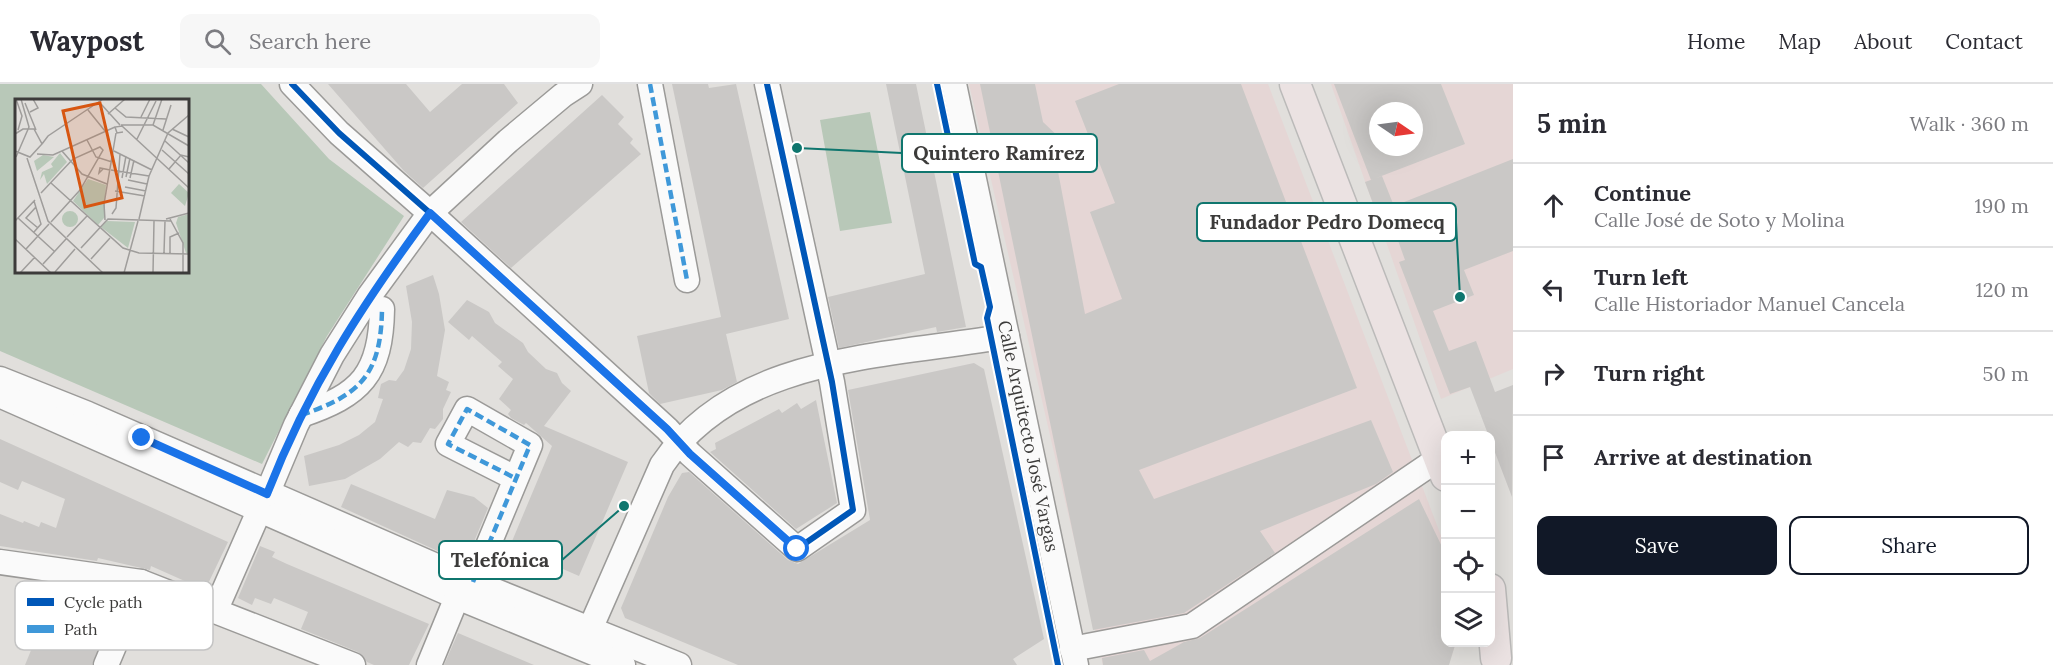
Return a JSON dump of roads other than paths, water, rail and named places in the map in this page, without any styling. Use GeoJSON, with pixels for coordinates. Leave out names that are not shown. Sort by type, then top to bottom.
{"type":"FeatureCollection","features":[{"type":"Feature","properties":{"kind":"main road"},"geometry":{"type":"LineString","coordinates":[[1295,84],[1441,465]]}},
{"type":"Feature","properties":{"kind":"main road"},"geometry":{"type":"LineString","coordinates":[[1492,593],[1502,653]]}},
{"type":"Feature","properties":{"kind":"main road"},"geometry":{"type":"LineString","coordinates":[[1495,593],[1513,614]]}},
{"type":"Feature","properties":{"kind":"street"},"geometry":{"type":"LineString","coordinates":[[292,84],[339,133],[430,213],[797,549],[853,510],[828,365],[766,84]]}},
{"type":"Feature","properties":{"kind":"street"},"geometry":{"type":"LineString","coordinates":[[216,609],[301,415],[332,355],[364,305],[430,213],[508,141],[563,95],[580,84]]}},
{"type":"Feature","properties":{"kind":"street"},"geometry":{"type":"LineString","coordinates":[[650,84],[687,280]]}},
{"type":"Feature","properties":{"kind":"street","name":"Calle Arquitecto José Vargas"},"geometry":{"type":"LineString","coordinates":[[954,84],[1074,657],[1192,626],[1441,469]]}},
{"type":"Feature","properties":{"kind":"street"},"geometry":{"type":"LineString","coordinates":[[301,415],[334,404],[352,391],[366,376],[376,359],[381,334],[382,309]]}},
{"type":"Feature","properties":{"kind":"street"},"geometry":{"type":"LineString","coordinates":[[586,638],[649,492],[678,441],[714,411],[752,388],[828,365],[1007,336]]}},
{"type":"Feature","properties":{"kind":"street"},"geometry":{"type":"LineString","coordinates":[[0,379],[88,414],[263,503]]}},
{"type":"Feature","properties":{"kind":"street"},"geometry":{"type":"LineString","coordinates":[[0,396],[263,503],[465,590],[586,638],[680,665]]}},
{"type":"Feature","properties":{"kind":"street"},"geometry":{"type":"LineString","coordinates":[[429,665],[515,477]]}},
{"type":"Feature","properties":{"kind":"street"},"geometry":{"type":"LineString","coordinates":[[0,562],[134,581]]}},
{"type":"Feature","properties":{"kind":"street"},"geometry":{"type":"LineString","coordinates":[[213,608],[353,665]]}},
{"type":"Feature","properties":{"kind":"street"},"geometry":{"type":"LineString","coordinates":[[586,638],[623,665]]}},
{"type":"Feature","properties":{"kind":"street"},"geometry":{"type":"LineString","coordinates":[[106,665],[112,650]]}},
{"type":"Feature","properties":{"kind":"place","name":"Quintero Ramírez"},"geometry":{"type":"Point","coordinates":[797,148]}},
{"type":"Feature","properties":{"kind":"place","name":"Fundador Pedro Domecq"},"geometry":{"type":"Point","coordinates":[1460,297]}},
{"type":"Feature","properties":{"kind":"place","name":"Telefónica"},"geometry":{"type":"Point","coordinates":[624,506]}}]}
